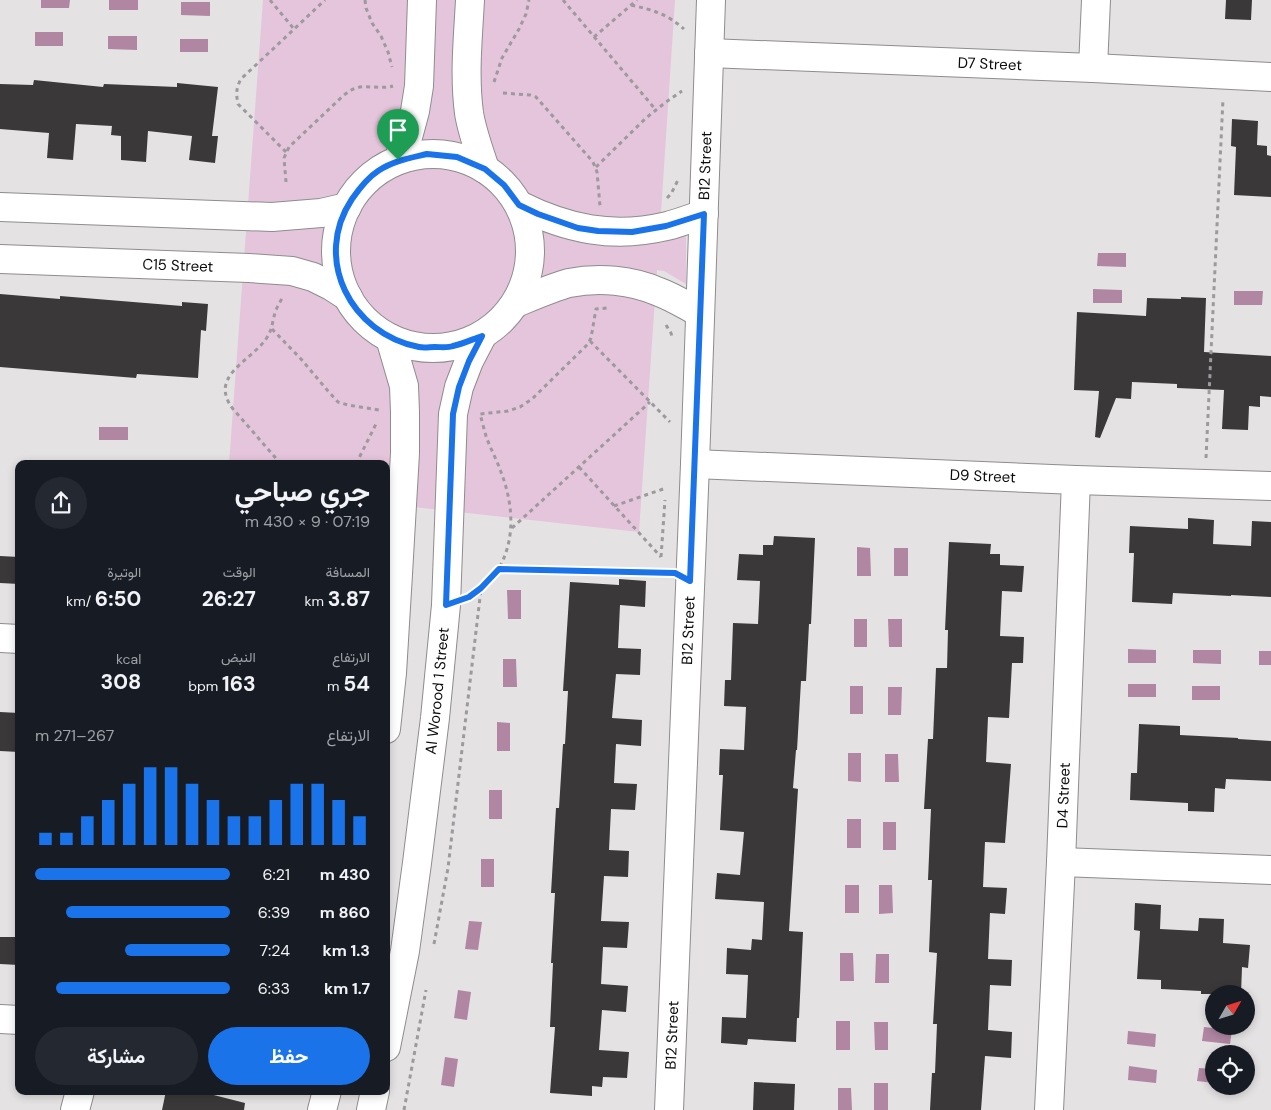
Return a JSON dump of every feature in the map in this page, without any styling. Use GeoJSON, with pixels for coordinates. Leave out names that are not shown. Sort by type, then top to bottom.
{"type":"FeatureCollection","features":[{"type":"Feature","properties":{"kind":"street"},"geometry":{"type":"LineString","coordinates":[[398,160],[408,137],[415,112],[419,86],[422,0]]}},
{"type":"Feature","properties":{"kind":"street"},"geometry":{"type":"LineString","coordinates":[[470,0],[466,54],[467,90],[470,115],[485,169]]}},
{"type":"Feature","properties":{"kind":"street","name":"B12 Street"},"geometry":{"type":"LineString","coordinates":[[669,1110],[682,577],[695,451],[711,0]]}},
{"type":"Feature","properties":{"kind":"street"},"geometry":{"type":"LineString","coordinates":[[1093,68],[1096,0]]}},
{"type":"Feature","properties":{"kind":"street","name":"D7 Street"},"geometry":{"type":"LineString","coordinates":[[709,53],[1271,77]]}},
{"type":"Feature","properties":{"kind":"street"},"geometry":{"type":"LineString","coordinates":[[427,154],[457,157],[485,169],[504,185],[519,205],[528,229],[531,255],[526,280],[516,303],[495,327],[482,336],[452,347],[420,348],[390,338],[373,327],[359,313],[348,297],[342,283],[336,252],[339,229],[347,207],[360,187],[377,172],[398,160],[427,154]]}},
{"type":"Feature","properties":{"kind":"street"},"geometry":{"type":"LineString","coordinates":[[519,205],[557,222],[598,231],[632,232],[666,226],[704,214]]}},
{"type":"Feature","properties":{"kind":"street"},"geometry":{"type":"LineString","coordinates":[[0,207],[272,217],[321,213],[347,207]]}},
{"type":"Feature","properties":{"kind":"street","name":"C15 Street"},"geometry":{"type":"LineString","coordinates":[[0,258],[292,271],[312,277],[348,297]]}},
{"type":"Feature","properties":{"kind":"street"},"geometry":{"type":"LineString","coordinates":[[516,303],[570,284],[597,280],[618,281],[659,291],[700,313]]}},
{"type":"Feature","properties":{"kind":"street","name":"Al Worood 1 Street"},"geometry":{"type":"LineString","coordinates":[[390,1026],[404,951],[417,863],[435,718],[446,605],[453,414],[459,387],[469,361],[482,336]]}},
{"type":"Feature","properties":{"kind":"street"},"geometry":{"type":"LineString","coordinates":[[390,338],[404,386],[405,412],[405,453],[390,692]]}},
{"type":"Feature","properties":{"kind":"street","name":"D9 Street"},"geometry":{"type":"LineString","coordinates":[[695,451],[1076,480],[1271,486]]}},
{"type":"Feature","properties":{"kind":"street","name":"D4 Street"},"geometry":{"type":"LineString","coordinates":[[1048,1110],[1061,862],[1076,480]]}},
{"type":"Feature","properties":{"kind":"street"},"geometry":{"type":"LineString","coordinates":[[0,638],[15,639]]}},
{"type":"Feature","properties":{"kind":"street"},"geometry":{"type":"LineString","coordinates":[[1061,862],[1271,870]]}},
{"type":"Feature","properties":{"kind":"street"},"geometry":{"type":"LineString","coordinates":[[0,1019],[15,1020]]}},
{"type":"Feature","properties":{"kind":"street"},"geometry":{"type":"LineString","coordinates":[[75,1110],[79,1095]]}},
{"type":"Feature","properties":{"kind":"street"},"geometry":{"type":"LineString","coordinates":[[322,1110],[326,1095]]}},
{"type":"Feature","properties":{"kind":"street"},"geometry":{"type":"LineString","coordinates":[[372,1110],[375,1095]]}},
{"type":"Feature","properties":{"kind":"path"},"geometry":{"type":"LineString","coordinates":[[270,0],[294,29]]}},
{"type":"Feature","properties":{"kind":"path"},"geometry":{"type":"LineString","coordinates":[[286,152],[238,104],[237,86],[241,79],[325,0]]}},
{"type":"Feature","properties":{"kind":"path"},"geometry":{"type":"LineString","coordinates":[[365,0],[372,23],[381,36],[388,52],[392,70]]}},
{"type":"Feature","properties":{"kind":"path"},"geometry":{"type":"LineString","coordinates":[[494,82],[502,58],[526,14],[529,0]]}},
{"type":"Feature","properties":{"kind":"path"},"geometry":{"type":"LineString","coordinates":[[563,0],[656,110]]}},
{"type":"Feature","properties":{"kind":"path"},"geometry":{"type":"LineString","coordinates":[[594,37],[637,0]]}},
{"type":"Feature","properties":{"kind":"path"},"geometry":{"type":"LineString","coordinates":[[631,5],[655,11],[684,29]]}},
{"type":"Feature","properties":{"kind":"path"},"geometry":{"type":"LineString","coordinates":[[684,19],[684,38]]}},
{"type":"Feature","properties":{"kind":"path"},"geometry":{"type":"LineString","coordinates":[[1205,483],[1224,75]]}},
{"type":"Feature","properties":{"kind":"path"},"geometry":{"type":"LineString","coordinates":[[286,182],[284,158],[289,146],[344,95],[359,87],[393,87],[393,78]]}},
{"type":"Feature","properties":{"kind":"path"},"geometry":{"type":"LineString","coordinates":[[596,167],[656,110],[684,90],[684,100]]}},
{"type":"Feature","properties":{"kind":"path"},"geometry":{"type":"LineString","coordinates":[[503,93],[530,94],[536,97],[594,162],[600,208],[609,208]]}},
{"type":"Feature","properties":{"kind":"path"},"geometry":{"type":"LineString","coordinates":[[665,199],[671,194],[678,181],[679,174]]}},
{"type":"Feature","properties":{"kind":"path"},"geometry":{"type":"LineString","coordinates":[[277,460],[226,401],[224,390],[226,380],[233,371],[266,340],[272,330],[277,308],[284,294]]}},
{"type":"Feature","properties":{"kind":"path"},"geometry":{"type":"LineString","coordinates":[[446,605],[469,597],[481,588],[499,569],[512,529],[507,490],[502,472],[487,437],[480,414],[508,411],[520,407],[532,399],[590,341],[596,309],[613,308]]}},
{"type":"Feature","properties":{"kind":"path"},"geometry":{"type":"LineString","coordinates":[[663,321],[671,333],[672,340]]}},
{"type":"Feature","properties":{"kind":"path"},"geometry":{"type":"LineString","coordinates":[[272,330],[302,359],[338,402],[381,410]]}},
{"type":"Feature","properties":{"kind":"path"},"geometry":{"type":"LineString","coordinates":[[590,341],[669,421],[695,451]]}},
{"type":"Feature","properties":{"kind":"path"},"geometry":{"type":"LineString","coordinates":[[512,529],[650,402]]}},
{"type":"Feature","properties":{"kind":"path"},"geometry":{"type":"LineString","coordinates":[[668,430],[670,411]]}},
{"type":"Feature","properties":{"kind":"path"},"geometry":{"type":"LineString","coordinates":[[358,460],[376,427],[378,419]]}},
{"type":"Feature","properties":{"kind":"path"},"geometry":{"type":"LineString","coordinates":[[579,467],[661,557],[682,577]]}},
{"type":"Feature","properties":{"kind":"path"},"geometry":{"type":"LineString","coordinates":[[614,506],[666,488],[661,557]]}},
{"type":"Feature","properties":{"kind":"path"},"geometry":{"type":"LineString","coordinates":[[499,569],[682,577]]}},
{"type":"Feature","properties":{"kind":"shaded area"},"geometry":{"type":"Polygon","coordinates":[[[41,0],[70,0],[69,8],[41,8],[41,0]]]}},
{"type":"Feature","properties":{"kind":"shaded area"},"geometry":{"type":"Polygon","coordinates":[[[109,0],[138,0],[138,10],[109,10],[109,0]]]}},
{"type":"Feature","properties":{"kind":"shaded area"},"geometry":{"type":"Polygon","coordinates":[[[263,0],[675,0],[659,243],[686,233],[686,284],[664,271],[657,270],[639,532],[390,504],[390,460],[229,460],[263,0]]]}},
{"type":"Feature","properties":{"kind":"shaded area"},"geometry":{"type":"Polygon","coordinates":[[[181,2],[210,2],[210,16],[181,15],[181,2]]]}},
{"type":"Feature","properties":{"kind":"shaded area"},"geometry":{"type":"Polygon","coordinates":[[[35,32],[63,32],[63,46],[35,46],[35,32]]]}},
{"type":"Feature","properties":{"kind":"shaded area"},"geometry":{"type":"Polygon","coordinates":[[[108,36],[137,36],[137,50],[108,49],[108,36]]]}},
{"type":"Feature","properties":{"kind":"shaded area"},"geometry":{"type":"Polygon","coordinates":[[[180,39],[208,39],[208,52],[180,52],[180,39]]]}},
{"type":"Feature","properties":{"kind":"shaded area"},"geometry":{"type":"Polygon","coordinates":[[[1098,253],[1126,253],[1126,267],[1097,266],[1098,253]]]}},
{"type":"Feature","properties":{"kind":"shaded area"},"geometry":{"type":"Polygon","coordinates":[[[1093,289],[1122,290],[1122,303],[1093,303],[1093,289]]]}},
{"type":"Feature","properties":{"kind":"shaded area"},"geometry":{"type":"Polygon","coordinates":[[[1234,291],[1263,291],[1262,305],[1234,305],[1234,291]]]}},
{"type":"Feature","properties":{"kind":"shaded area"},"geometry":{"type":"Polygon","coordinates":[[[99,427],[128,427],[128,440],[99,440],[99,427]]]}},
{"type":"Feature","properties":{"kind":"shaded area"},"geometry":{"type":"Polygon","coordinates":[[[857,547],[870,548],[871,576],[857,576],[857,547]]]}},
{"type":"Feature","properties":{"kind":"shaded area"},"geometry":{"type":"Polygon","coordinates":[[[894,548],[908,548],[908,576],[894,576],[894,548]]]}},
{"type":"Feature","properties":{"kind":"shaded area"},"geometry":{"type":"Polygon","coordinates":[[[507,590],[521,590],[521,619],[508,619],[507,590]]]}},
{"type":"Feature","properties":{"kind":"shaded area"},"geometry":{"type":"Polygon","coordinates":[[[854,619],[867,619],[867,647],[854,647],[854,619]]]}},
{"type":"Feature","properties":{"kind":"shaded area"},"geometry":{"type":"Polygon","coordinates":[[[888,619],[902,619],[902,647],[889,647],[888,619]]]}},
{"type":"Feature","properties":{"kind":"shaded area"},"geometry":{"type":"Polygon","coordinates":[[[1128,649],[1156,650],[1156,663],[1128,663],[1128,649]]]}},
{"type":"Feature","properties":{"kind":"shaded area"},"geometry":{"type":"Polygon","coordinates":[[[1193,650],[1221,650],[1221,664],[1193,663],[1193,650]]]}},
{"type":"Feature","properties":{"kind":"shaded area"},"geometry":{"type":"Polygon","coordinates":[[[1259,651],[1271,651],[1271,665],[1259,665],[1259,651]]]}},
{"type":"Feature","properties":{"kind":"shaded area"},"geometry":{"type":"Polygon","coordinates":[[[503,659],[516,659],[517,687],[503,687],[503,659]]]}},
{"type":"Feature","properties":{"kind":"shaded area"},"geometry":{"type":"Polygon","coordinates":[[[1128,684],[1156,684],[1156,697],[1128,697],[1128,684]]]}},
{"type":"Feature","properties":{"kind":"shaded area"},"geometry":{"type":"Polygon","coordinates":[[[850,686],[863,686],[863,714],[850,714],[850,686]]]}},
{"type":"Feature","properties":{"kind":"shaded area"},"geometry":{"type":"Polygon","coordinates":[[[1192,686],[1220,686],[1220,700],[1192,700],[1192,686]]]}},
{"type":"Feature","properties":{"kind":"shaded area"},"geometry":{"type":"Polygon","coordinates":[[[888,687],[902,687],[901,715],[888,715],[888,687]]]}},
{"type":"Feature","properties":{"kind":"shaded area"},"geometry":{"type":"Polygon","coordinates":[[[497,722],[510,723],[510,751],[497,751],[497,722]]]}},
{"type":"Feature","properties":{"kind":"shaded area"},"geometry":{"type":"Polygon","coordinates":[[[848,753],[861,753],[861,782],[848,781],[848,753]]]}},
{"type":"Feature","properties":{"kind":"shaded area"},"geometry":{"type":"Polygon","coordinates":[[[885,754],[898,754],[899,782],[885,782],[885,754]]]}},
{"type":"Feature","properties":{"kind":"shaded area"},"geometry":{"type":"Polygon","coordinates":[[[489,790],[502,790],[502,819],[489,819],[489,790]]]}},
{"type":"Feature","properties":{"kind":"shaded area"},"geometry":{"type":"Polygon","coordinates":[[[847,819],[861,819],[861,848],[847,848],[847,819]]]}},
{"type":"Feature","properties":{"kind":"shaded area"},"geometry":{"type":"Polygon","coordinates":[[[883,822],[896,822],[896,850],[883,850],[883,822]]]}},
{"type":"Feature","properties":{"kind":"shaded area"},"geometry":{"type":"Polygon","coordinates":[[[481,859],[494,859],[494,887],[481,887],[481,859]]]}},
{"type":"Feature","properties":{"kind":"shaded area"},"geometry":{"type":"Polygon","coordinates":[[[845,885],[859,885],[859,913],[845,913],[845,885]]]}},
{"type":"Feature","properties":{"kind":"shaded area"},"geometry":{"type":"Polygon","coordinates":[[[879,885],[892,885],[893,913],[879,914],[879,885]]]}},
{"type":"Feature","properties":{"kind":"shaded area"},"geometry":{"type":"Polygon","coordinates":[[[469,921],[482,922],[478,950],[465,949],[469,921]]]}},
{"type":"Feature","properties":{"kind":"shaded area"},"geometry":{"type":"Polygon","coordinates":[[[840,953],[853,953],[854,981],[840,981],[840,953]]]}},
{"type":"Feature","properties":{"kind":"shaded area"},"geometry":{"type":"Polygon","coordinates":[[[876,954],[889,954],[889,983],[875,983],[876,954]]]}},
{"type":"Feature","properties":{"kind":"shaded area"},"geometry":{"type":"Polygon","coordinates":[[[458,990],[471,992],[467,1020],[454,1018],[458,990]]]}},
{"type":"Feature","properties":{"kind":"shaded area"},"geometry":{"type":"Polygon","coordinates":[[[836,1021],[850,1021],[850,1050],[836,1050],[836,1021]]]}},
{"type":"Feature","properties":{"kind":"shaded area"},"geometry":{"type":"Polygon","coordinates":[[[874,1022],[888,1022],[888,1050],[875,1050],[874,1022]]]}},
{"type":"Feature","properties":{"kind":"shaded area"},"geometry":{"type":"Polygon","coordinates":[[[1204,1027],[1205,1035],[1231,1035],[1230,1044],[1202,1041],[1204,1027]]]}},
{"type":"Feature","properties":{"kind":"shaded area"},"geometry":{"type":"Polygon","coordinates":[[[1128,1031],[1156,1034],[1155,1047],[1127,1044],[1128,1031]]]}},
{"type":"Feature","properties":{"kind":"shaded area"},"geometry":{"type":"Polygon","coordinates":[[[445,1057],[458,1059],[454,1087],[441,1085],[445,1057]]]}},
{"type":"Feature","properties":{"kind":"shaded area"},"geometry":{"type":"Polygon","coordinates":[[[1129,1066],[1157,1070],[1156,1083],[1128,1080],[1129,1066]]]}},
{"type":"Feature","properties":{"kind":"shaded area"},"geometry":{"type":"Polygon","coordinates":[[[1199,1068],[1205,1068],[1205,1082],[1197,1081],[1199,1068]]]}},
{"type":"Feature","properties":{"kind":"shaded area"},"geometry":{"type":"Polygon","coordinates":[[[874,1083],[888,1083],[888,1110],[874,1110],[874,1083]]]}},
{"type":"Feature","properties":{"kind":"shaded area"},"geometry":{"type":"Polygon","coordinates":[[[838,1088],[851,1088],[852,1110],[838,1110],[838,1088]]]}},
{"type":"Feature","properties":{"kind":"building"},"geometry":{"type":"Polygon","coordinates":[[[1226,0],[1252,0],[1251,20],[1225,19],[1226,0]]]}},
{"type":"Feature","properties":{"kind":"building"},"geometry":{"type":"Polygon","coordinates":[[[34,80],[103,87],[104,84],[177,87],[177,83],[218,87],[212,136],[218,136],[215,163],[189,160],[192,136],[148,131],[146,162],[121,160],[121,136],[111,135],[112,126],[76,124],[73,160],[47,158],[49,133],[0,129],[0,84],[33,85],[34,80]]]}},
{"type":"Feature","properties":{"kind":"building"},"geometry":{"type":"Polygon","coordinates":[[[1232,119],[1258,121],[1257,145],[1267,146],[1267,155],[1271,156],[1271,197],[1234,195],[1236,147],[1231,146],[1232,119]]]}},
{"type":"Feature","properties":{"kind":"building"},"geometry":{"type":"Polygon","coordinates":[[[0,294],[60,299],[60,296],[182,306],[182,302],[208,304],[206,331],[201,330],[198,378],[137,374],[136,378],[0,367],[0,294]]]}},
{"type":"Feature","properties":{"kind":"building"},"geometry":{"type":"Polygon","coordinates":[[[1181,297],[1206,298],[1204,352],[1271,356],[1271,397],[1260,396],[1260,407],[1249,406],[1248,430],[1222,429],[1224,390],[1177,388],[1177,384],[1132,382],[1131,399],[1116,398],[1100,438],[1095,437],[1099,391],[1074,390],[1077,312],[1146,316],[1147,298],[1181,299],[1181,297]]]}},
{"type":"Feature","properties":{"kind":"building"},"geometry":{"type":"Polygon","coordinates":[[[1188,518],[1214,520],[1213,544],[1251,546],[1252,521],[1271,522],[1271,597],[1173,593],[1172,604],[1132,602],[1134,553],[1129,553],[1130,526],[1188,529],[1188,518]]]}},
{"type":"Feature","properties":{"kind":"building"},"geometry":{"type":"Polygon","coordinates":[[[774,536],[815,538],[806,681],[801,681],[793,788],[798,789],[789,931],[803,932],[799,1018],[797,1018],[796,1042],[748,1039],[747,1045],[721,1043],[722,1017],[746,1018],[748,975],[726,974],[727,948],[751,950],[752,939],[762,940],[764,902],[715,899],[717,873],[740,875],[744,832],[720,830],[723,775],[719,775],[720,749],[744,750],[746,707],[724,706],[725,680],[731,680],[733,623],[758,624],[760,581],[737,580],[739,554],[763,555],[763,545],[773,545],[774,536]]]}},
{"type":"Feature","properties":{"kind":"building"},"geometry":{"type":"Polygon","coordinates":[[[949,542],[991,544],[990,554],[1000,554],[1000,565],[1024,566],[1022,592],[1002,591],[1000,636],[1024,637],[1023,663],[1012,663],[1009,718],[988,717],[986,762],[1011,764],[1005,843],[985,842],[983,887],[1007,888],[1005,914],[990,913],[988,959],[1012,960],[1011,986],[990,985],[988,1030],[1012,1032],[1011,1058],[985,1056],[981,1110],[930,1110],[932,1073],[935,1073],[937,1024],[933,1024],[937,953],[929,952],[932,880],[928,880],[931,809],[924,809],[928,739],[933,739],[936,668],[947,668],[948,630],[945,630],[949,542]]]}},
{"type":"Feature","properties":{"kind":"building"},"geometry":{"type":"Polygon","coordinates":[[[0,556],[15,557],[15,584],[0,583],[0,556]]]}},
{"type":"Feature","properties":{"kind":"building"},"geometry":{"type":"Polygon","coordinates":[[[619,579],[646,581],[645,607],[620,605],[618,648],[641,649],[640,675],[616,674],[612,718],[642,720],[641,746],[616,744],[614,783],[637,784],[635,810],[611,809],[609,850],[629,851],[628,877],[604,876],[601,921],[629,922],[627,948],[603,947],[601,984],[628,986],[626,1012],[602,1010],[599,1050],[629,1052],[627,1078],[603,1077],[602,1087],[592,1086],[592,1096],[550,1093],[555,1027],[550,1027],[555,893],[551,893],[556,808],[559,808],[563,744],[565,744],[568,691],[563,691],[570,582],[619,585],[619,579]]]}},
{"type":"Feature","properties":{"kind":"building"},"geometry":{"type":"Polygon","coordinates":[[[0,712],[15,713],[15,752],[0,751],[0,712]]]}},
{"type":"Feature","properties":{"kind":"building"},"geometry":{"type":"Polygon","coordinates":[[[1139,724],[1180,726],[1180,735],[1271,741],[1271,781],[1226,779],[1225,789],[1215,788],[1214,812],[1188,811],[1188,803],[1130,800],[1131,773],[1137,773],[1139,724]]]}},
{"type":"Feature","properties":{"kind":"building"},"geometry":{"type":"Polygon","coordinates":[[[1135,903],[1161,905],[1160,929],[1198,931],[1199,918],[1224,919],[1223,943],[1250,945],[1248,968],[1242,967],[1241,985],[1205,985],[1205,994],[1201,994],[1201,991],[1161,989],[1161,980],[1137,979],[1140,931],[1134,930],[1135,903]]]}},
{"type":"Feature","properties":{"kind":"building"},"geometry":{"type":"Polygon","coordinates":[[[0,937],[15,937],[15,965],[0,964],[0,937]]]}},
{"type":"Feature","properties":{"kind":"building"},"geometry":{"type":"Polygon","coordinates":[[[754,1082],[795,1084],[794,1110],[753,1110],[754,1082]]]}},
{"type":"Feature","properties":{"kind":"building"},"geometry":{"type":"Polygon","coordinates":[[[165,1095],[214,1095],[245,1103],[244,1110],[162,1110],[165,1095]]]}},
{"type":"Feature","properties":{"kind":"route"},"geometry":{"type":"LineString","coordinates":[[427,154],[457,157],[485,169],[504,185],[519,205],[557,222],[578,228],[598,231],[632,232],[666,226],[704,214],[690,581],[675,573],[499,569],[492,578],[469,597],[446,605],[453,414],[459,387],[469,361],[482,336],[452,347],[420,348],[390,338],[373,327],[359,313],[348,297],[338,268],[336,252],[341,221],[347,207],[360,187],[377,172],[398,160],[427,154]]}}]}
